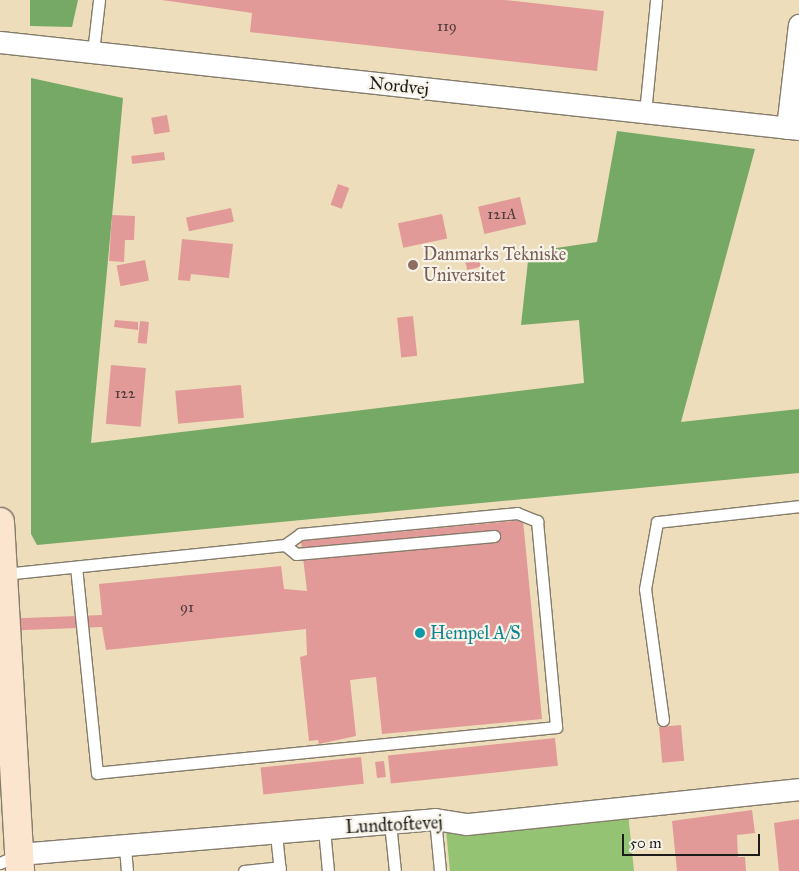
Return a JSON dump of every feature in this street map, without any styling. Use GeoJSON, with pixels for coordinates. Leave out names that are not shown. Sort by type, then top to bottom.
{"type":"FeatureCollection","features":[{"type":"Feature","properties":{"kind":"street"},"geometry":{"type":"LineString","coordinates":[[793,129],[799,25]]}},
{"type":"Feature","properties":{"kind":"street","name":"Nordvej"},"geometry":{"type":"LineString","coordinates":[[0,42],[793,129]]}},
{"type":"Feature","properties":{"kind":"street"},"geometry":{"type":"LineString","coordinates":[[0,522],[13,863]]}},
{"type":"Feature","properties":{"kind":"street","name":"Lundtoftevej"},"geometry":{"type":"LineString","coordinates":[[13,863],[109,846],[125,848],[435,819],[467,824],[799,789]]}},
{"type":"Feature","properties":{"kind":"lane"},"geometry":{"type":"LineString","coordinates":[[93,52],[99,0]]}},
{"type":"Feature","properties":{"kind":"lane"},"geometry":{"type":"LineString","coordinates":[[645,112],[656,0]]}},
{"type":"Feature","properties":{"kind":"lane"},"geometry":{"type":"LineString","coordinates":[[663,720],[645,589],[657,522],[799,506]]}},
{"type":"Feature","properties":{"kind":"lane"},"geometry":{"type":"LineString","coordinates":[[2,575],[76,567],[285,545],[300,534],[517,513],[536,521],[556,727],[97,774],[76,567]]}},
{"type":"Feature","properties":{"kind":"lane"},"geometry":{"type":"LineString","coordinates":[[285,545],[296,554],[494,536]]}},
{"type":"Feature","properties":{"kind":"lane"},"geometry":{"type":"LineString","coordinates":[[435,819],[440,871]]}},
{"type":"Feature","properties":{"kind":"lane"},"geometry":{"type":"LineString","coordinates":[[390,823],[395,871]]}},
{"type":"Feature","properties":{"kind":"lane"},"geometry":{"type":"LineString","coordinates":[[324,829],[328,871]]}},
{"type":"Feature","properties":{"kind":"lane"},"geometry":{"type":"LineString","coordinates":[[244,871],[280,869],[276,834]]}},
{"type":"Feature","properties":{"kind":"lane"},"geometry":{"type":"LineString","coordinates":[[125,848],[127,871]]}},
{"type":"Feature","properties":{"kind":"green space"},"geometry":{"type":"Polygon","coordinates":[[[30,0],[78,0],[72,27],[30,26],[30,0]]]}},
{"type":"Feature","properties":{"kind":"green space"},"geometry":{"type":"Polygon","coordinates":[[[31,78],[123,98],[91,443],[584,383],[579,320],[521,325],[529,252],[597,242],[617,131],[755,149],[681,422],[799,409],[799,473],[37,545],[31,534],[31,78]]]}},
{"type":"Feature","properties":{"kind":"green space"},"geometry":{"type":"Polygon","coordinates":[[[628,813],[634,871],[450,871],[446,831],[628,813]]]}},
{"type":"Feature","properties":{"kind":"building"},"geometry":{"type":"Polygon","coordinates":[[[162,0],[505,0],[604,11],[597,71],[250,32],[252,13],[162,0]]]}},
{"type":"Feature","properties":{"kind":"building"},"geometry":{"type":"Polygon","coordinates":[[[167,115],[170,132],[154,135],[151,118],[167,115]]]}},
{"type":"Feature","properties":{"kind":"building"},"geometry":{"type":"Polygon","coordinates":[[[164,152],[165,160],[132,164],[131,156],[164,152]]]}},
{"type":"Feature","properties":{"kind":"building"},"geometry":{"type":"Polygon","coordinates":[[[338,184],[349,188],[342,209],[330,205],[338,184]]]}},
{"type":"Feature","properties":{"kind":"building"},"geometry":{"type":"Polygon","coordinates":[[[520,197],[526,224],[484,234],[478,207],[520,197]]]}},
{"type":"Feature","properties":{"kind":"building"},"geometry":{"type":"Polygon","coordinates":[[[231,208],[234,222],[189,231],[186,218],[231,208]]]}},
{"type":"Feature","properties":{"kind":"building"},"geometry":{"type":"Polygon","coordinates":[[[442,214],[447,238],[403,248],[398,223],[442,214]]]}},
{"type":"Feature","properties":{"kind":"building"},"geometry":{"type":"Polygon","coordinates":[[[112,215],[135,216],[134,240],[125,240],[124,262],[109,261],[112,215]]]}},
{"type":"Feature","properties":{"kind":"building"},"geometry":{"type":"Polygon","coordinates":[[[182,239],[233,244],[229,278],[191,274],[190,281],[178,280],[182,239]]]}},
{"type":"Feature","properties":{"kind":"building"},"geometry":{"type":"Polygon","coordinates":[[[478,255],[481,267],[467,270],[464,258],[478,255]]]}},
{"type":"Feature","properties":{"kind":"building"},"geometry":{"type":"Polygon","coordinates":[[[145,260],[149,281],[121,286],[117,266],[145,260]]]}},
{"type":"Feature","properties":{"kind":"building"},"geometry":{"type":"Polygon","coordinates":[[[413,316],[417,356],[401,357],[397,318],[413,316]]]}},
{"type":"Feature","properties":{"kind":"building"},"geometry":{"type":"Polygon","coordinates":[[[115,320],[138,322],[138,330],[114,327],[115,320]]]}},
{"type":"Feature","properties":{"kind":"building"},"geometry":{"type":"Polygon","coordinates":[[[140,321],[149,322],[147,344],[138,343],[140,321]]]}},
{"type":"Feature","properties":{"kind":"building"},"geometry":{"type":"Polygon","coordinates":[[[111,365],[146,368],[141,427],[106,424],[111,365]]]}},
{"type":"Feature","properties":{"kind":"building"},"geometry":{"type":"Polygon","coordinates":[[[241,385],[244,418],[178,424],[175,391],[241,385]]]}},
{"type":"Feature","properties":{"kind":"building","name":"Hempel A/S"},"geometry":{"type":"Polygon","coordinates":[[[523,520],[542,719],[382,734],[376,677],[350,680],[356,736],[319,744],[318,740],[309,741],[300,657],[307,655],[306,629],[106,650],[102,627],[0,631],[0,619],[102,615],[99,584],[281,566],[284,589],[307,591],[301,541],[523,520]]]}},
{"type":"Feature","properties":{"kind":"building"},"geometry":{"type":"Polygon","coordinates":[[[681,725],[684,761],[662,763],[659,727],[681,725]]]}},
{"type":"Feature","properties":{"kind":"building"},"geometry":{"type":"Polygon","coordinates":[[[555,738],[558,766],[391,783],[388,756],[555,738]]]}},
{"type":"Feature","properties":{"kind":"building"},"geometry":{"type":"Polygon","coordinates":[[[361,757],[364,784],[263,794],[261,768],[361,757]]]}},
{"type":"Feature","properties":{"kind":"building"},"geometry":{"type":"Polygon","coordinates":[[[384,761],[386,777],[377,778],[375,762],[384,761]]]}},
{"type":"Feature","properties":{"kind":"building"},"geometry":{"type":"Polygon","coordinates":[[[752,810],[755,833],[737,835],[738,857],[745,857],[746,871],[677,871],[672,821],[752,810]]]}},
{"type":"Feature","properties":{"kind":"building"},"geometry":{"type":"Polygon","coordinates":[[[799,819],[799,871],[779,871],[774,823],[799,819]]]}},
{"type":"Feature","properties":{"kind":"place","name":"Danmarks Tekniske Universitet"},"geometry":{"type":"Point","coordinates":[413,265]}},
{"type":"Feature","properties":{"kind":"place","name":"Hempel A/S"},"geometry":{"type":"Point","coordinates":[420,633]}}]}
